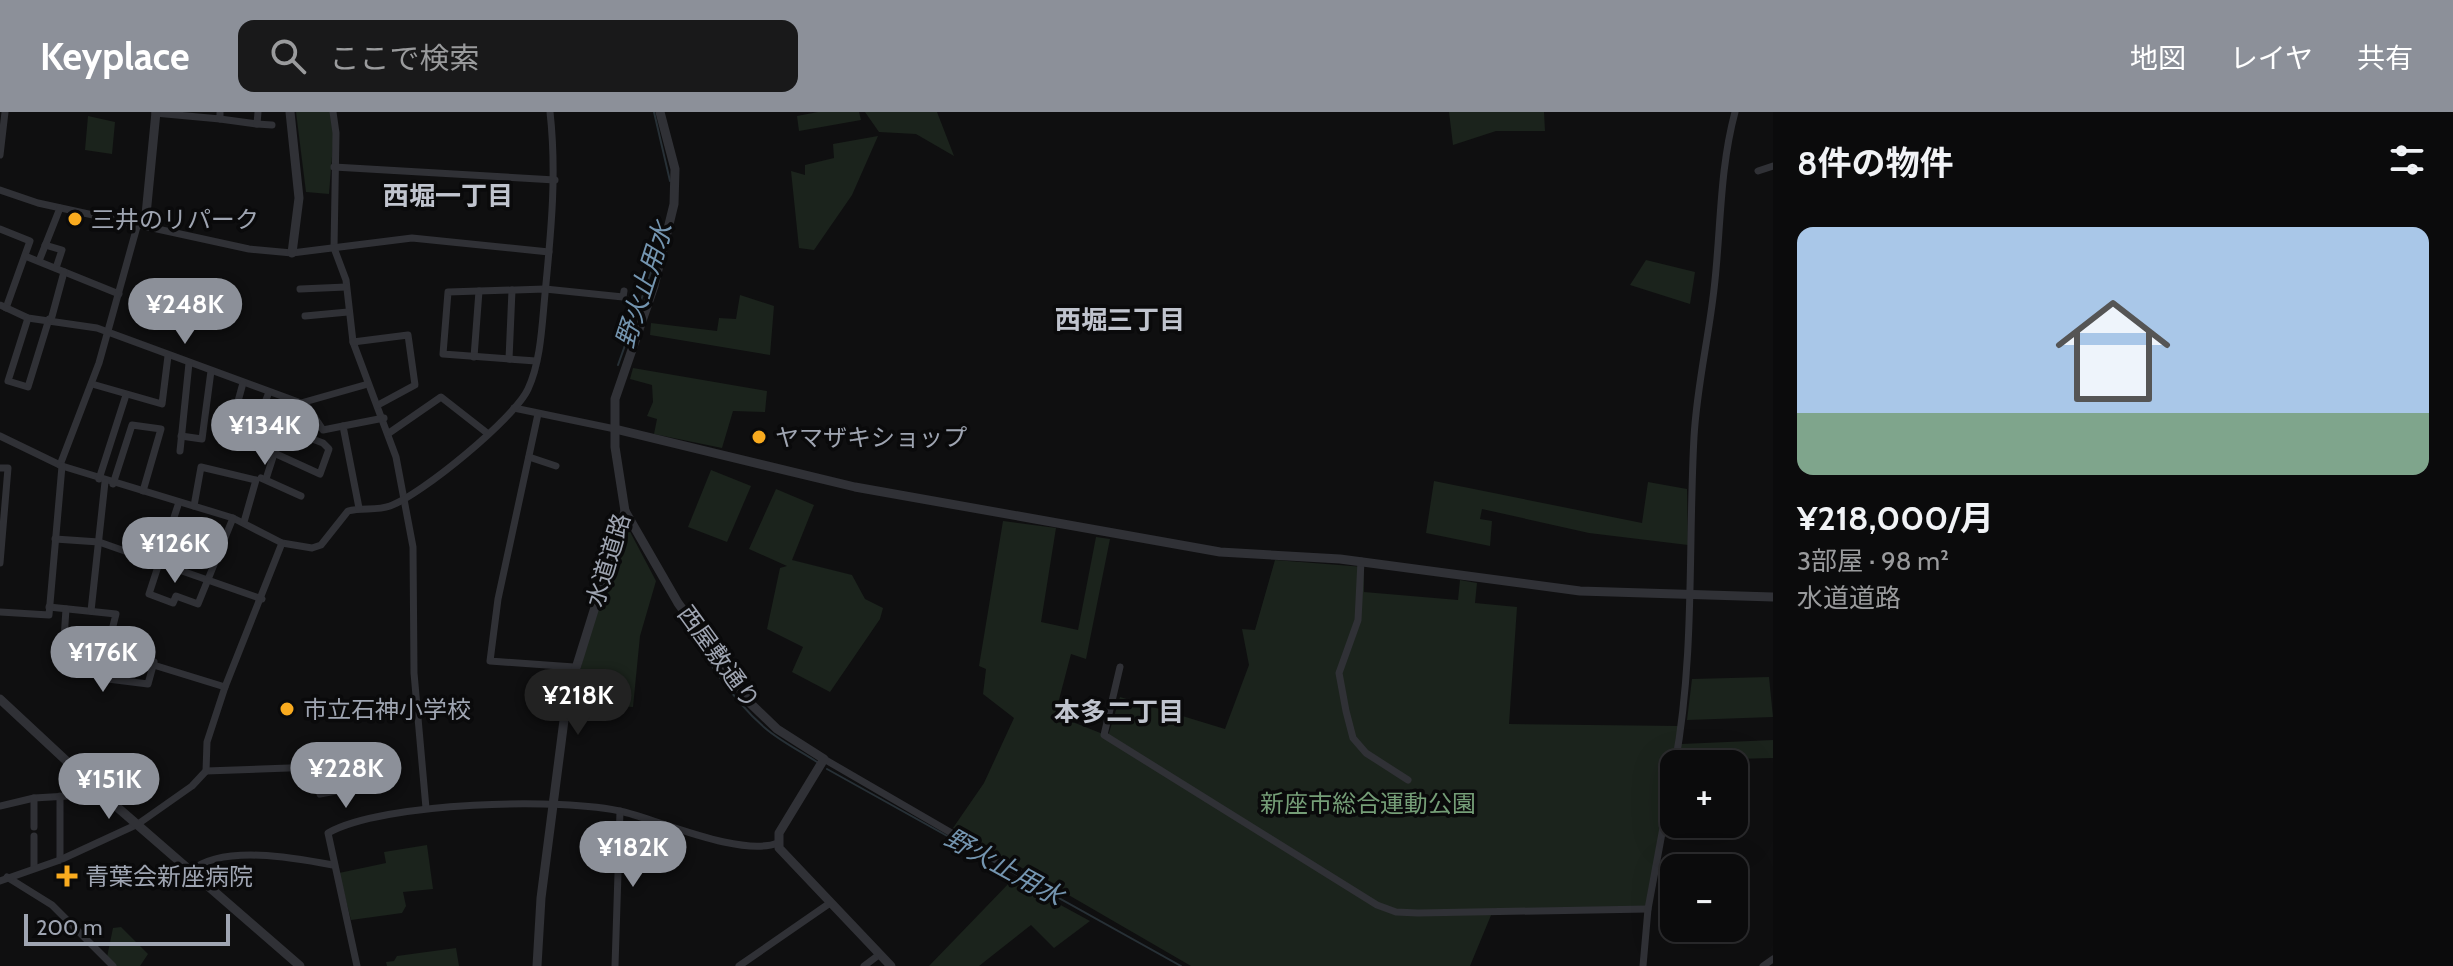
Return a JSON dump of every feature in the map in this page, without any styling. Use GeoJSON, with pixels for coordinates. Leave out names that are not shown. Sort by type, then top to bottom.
{"type":"FeatureCollection","features":[{"type":"Feature","properties":{"kind":"street"},"geometry":{"type":"LineString","coordinates":[[0,155],[5,112]]}},
{"type":"Feature","properties":{"kind":"street"},"geometry":{"type":"LineString","coordinates":[[257,124],[258,112]]}},
{"type":"Feature","properties":{"kind":"street"},"geometry":{"type":"LineString","coordinates":[[290,112],[299,198],[292,253]]}},
{"type":"Feature","properties":{"kind":"street"},"geometry":{"type":"LineString","coordinates":[[333,112],[336,133],[334,248],[346,287],[353,342],[389,433],[413,547],[414,673],[426,808]]}},
{"type":"Feature","properties":{"kind":"street"},"geometry":{"type":"LineString","coordinates":[[0,436],[61,466],[233,518],[282,543],[312,548],[321,545],[348,511],[390,506],[402,499],[447,471],[526,393],[536,361],[549,252],[555,180],[550,112]]}},
{"type":"Feature","properties":{"kind":"street","name":"水道道路"},"geometry":{"type":"LineString","coordinates":[[537,966],[553,805],[574,667],[625,511],[615,429],[618,387],[654,286],[674,204],[675,169],[660,112]]}},
{"type":"Feature","properties":{"kind":"street"},"geometry":{"type":"LineString","coordinates":[[1677,750],[1683,717],[1692,598],[1698,388],[1715,282],[1723,155],[1735,112]]}},
{"type":"Feature","properties":{"kind":"street"},"geometry":{"type":"LineString","coordinates":[[0,612],[49,615],[61,466],[92,384],[141,224],[156,113],[220,116],[272,125]]}},
{"type":"Feature","properties":{"kind":"street"},"geometry":{"type":"LineString","coordinates":[[1758,171],[1773,166]]}},
{"type":"Feature","properties":{"kind":"street"},"geometry":{"type":"LineString","coordinates":[[334,167],[555,180]]}},
{"type":"Feature","properties":{"kind":"street"},"geometry":{"type":"LineString","coordinates":[[0,190],[60,208],[249,249],[292,253],[412,238],[549,252]]}},
{"type":"Feature","properties":{"kind":"street"},"geometry":{"type":"LineString","coordinates":[[39,261],[60,208]]}},
{"type":"Feature","properties":{"kind":"street"},"geometry":{"type":"LineString","coordinates":[[0,229],[30,241],[3,307],[28,318],[109,332],[291,401],[305,403],[368,384]]}},
{"type":"Feature","properties":{"kind":"street"},"geometry":{"type":"LineString","coordinates":[[45,245],[62,250],[56,268]]}},
{"type":"Feature","properties":{"kind":"street"},"geometry":{"type":"LineString","coordinates":[[25,256],[119,294]]}},
{"type":"Feature","properties":{"kind":"street"},"geometry":{"type":"LineString","coordinates":[[28,318],[8,381],[28,387],[64,272]]}},
{"type":"Feature","properties":{"kind":"street"},"geometry":{"type":"LineString","coordinates":[[300,289],[346,287]]}},
{"type":"Feature","properties":{"kind":"street"},"geometry":{"type":"LineString","coordinates":[[536,361],[443,354],[448,292],[545,289],[623,297],[624,291]]}},
{"type":"Feature","properties":{"kind":"street"},"geometry":{"type":"LineString","coordinates":[[509,359],[512,290]]}},
{"type":"Feature","properties":{"kind":"street"},"geometry":{"type":"LineString","coordinates":[[474,357],[479,291]]}},
{"type":"Feature","properties":{"kind":"street"},"geometry":{"type":"LineString","coordinates":[[305,316],[348,312]]}},
{"type":"Feature","properties":{"kind":"street"},"geometry":{"type":"LineString","coordinates":[[353,342],[408,335],[415,385],[378,405]]}},
{"type":"Feature","properties":{"kind":"street"},"geometry":{"type":"LineString","coordinates":[[92,384],[162,404],[168,356]]}},
{"type":"Feature","properties":{"kind":"street"},"geometry":{"type":"LineString","coordinates":[[180,451],[189,363]]}},
{"type":"Feature","properties":{"kind":"street"},"geometry":{"type":"LineString","coordinates":[[181,436],[202,439],[211,371]]}},
{"type":"Feature","properties":{"kind":"street"},"geometry":{"type":"LineString","coordinates":[[243,383],[229,434],[250,442],[269,392]]}},
{"type":"Feature","properties":{"kind":"street"},"geometry":{"type":"LineString","coordinates":[[91,611],[106,482],[126,395]]}},
{"type":"Feature","properties":{"kind":"street"},"geometry":{"type":"LineString","coordinates":[[389,433],[441,397],[487,433]]}},
{"type":"Feature","properties":{"kind":"street"},"geometry":{"type":"LineString","coordinates":[[266,479],[291,401]]}},
{"type":"Feature","properties":{"kind":"street"},"geometry":{"type":"LineString","coordinates":[[305,403],[323,430],[384,418]]}},
{"type":"Feature","properties":{"kind":"street"},"geometry":{"type":"LineString","coordinates":[[514,408],[855,487],[1224,553],[1361,561],[1580,591],[1692,598],[1773,597]]}},
{"type":"Feature","properties":{"kind":"street"},"geometry":{"type":"LineString","coordinates":[[538,414],[498,599],[490,661],[574,667]]}},
{"type":"Feature","properties":{"kind":"street"},"geometry":{"type":"LineString","coordinates":[[106,482],[132,425],[161,429],[143,491]]}},
{"type":"Feature","properties":{"kind":"street"},"geometry":{"type":"LineString","coordinates":[[343,426],[359,508]]}},
{"type":"Feature","properties":{"kind":"street"},"geometry":{"type":"LineString","coordinates":[[274,453],[320,474],[329,449],[323,443],[283,428]]}},
{"type":"Feature","properties":{"kind":"street"},"geometry":{"type":"LineString","coordinates":[[529,457],[556,466]]}},
{"type":"Feature","properties":{"kind":"street"},"geometry":{"type":"LineString","coordinates":[[194,506],[201,467],[256,480],[266,479],[301,496]]}},
{"type":"Feature","properties":{"kind":"street"},"geometry":{"type":"LineString","coordinates":[[0,468],[8,468],[2,504],[0,563]]}},
{"type":"Feature","properties":{"kind":"street"},"geometry":{"type":"LineString","coordinates":[[244,522],[256,480]]}},
{"type":"Feature","properties":{"kind":"street"},"geometry":{"type":"LineString","coordinates":[[179,502],[149,594],[173,603],[176,596],[198,604],[233,518]]}},
{"type":"Feature","properties":{"kind":"street","name":"西屋敷通り"},"geometry":{"type":"LineString","coordinates":[[625,511],[678,603],[750,703],[777,729],[824,759]]}},
{"type":"Feature","properties":{"kind":"street"},"geometry":{"type":"LineString","coordinates":[[55,539],[99,542],[262,599]]}},
{"type":"Feature","properties":{"kind":"street"},"geometry":{"type":"LineString","coordinates":[[4,879],[60,860],[138,824],[192,786],[206,771],[207,742],[225,687],[282,543]]}},
{"type":"Feature","properties":{"kind":"street"},"geometry":{"type":"LineString","coordinates":[[1361,561],[1358,620],[1339,673],[1346,711],[1353,738],[1359,745],[1408,780]]}},
{"type":"Feature","properties":{"kind":"street"},"geometry":{"type":"LineString","coordinates":[[49,607],[116,614],[100,678],[148,684],[154,662]]}},
{"type":"Feature","properties":{"kind":"street"},"geometry":{"type":"LineString","coordinates":[[63,654],[66,609]]}},
{"type":"Feature","properties":{"kind":"street"},"geometry":{"type":"LineString","coordinates":[[108,651],[154,662],[169,671],[225,687]]}},
{"type":"Feature","properties":{"kind":"street"},"geometry":{"type":"LineString","coordinates":[[1120,667],[1104,735],[1377,905],[1396,912],[1418,913],[1648,909]]}},
{"type":"Feature","properties":{"kind":"street"},"geometry":{"type":"LineString","coordinates":[[0,699],[102,794],[300,966]]}},
{"type":"Feature","properties":{"kind":"street"},"geometry":{"type":"LineString","coordinates":[[891,966],[783,854],[778,843],[779,833],[824,759],[1029,878]]}},
{"type":"Feature","properties":{"kind":"street"},"geometry":{"type":"LineString","coordinates":[[206,771],[317,767],[320,794],[363,786]]}},
{"type":"Feature","properties":{"kind":"street"},"geometry":{"type":"LineString","coordinates":[[0,806],[34,798],[102,794]]}},
{"type":"Feature","properties":{"kind":"street"},"geometry":{"type":"LineString","coordinates":[[60,796],[60,860]]}},
{"type":"Feature","properties":{"kind":"street"},"geometry":{"type":"LineString","coordinates":[[34,798],[34,868]]}},
{"type":"Feature","properties":{"kind":"street"},"geometry":{"type":"LineString","coordinates":[[357,966],[328,833],[385,815],[426,808],[553,805],[620,811],[754,848],[778,843]]}},
{"type":"Feature","properties":{"kind":"street"},"geometry":{"type":"LineString","coordinates":[[615,966],[620,811]]}},
{"type":"Feature","properties":{"kind":"street"},"geometry":{"type":"LineString","coordinates":[[1643,966],[1648,909],[1661,838]]}},
{"type":"Feature","properties":{"kind":"street"},"geometry":{"type":"LineString","coordinates":[[191,871],[197,865],[227,856],[293,857],[333,865]]}},
{"type":"Feature","properties":{"kind":"street"},"geometry":{"type":"LineString","coordinates":[[4,879],[52,905],[113,966]]}},
{"type":"Feature","properties":{"kind":"street"},"geometry":{"type":"LineString","coordinates":[[739,966],[830,903]]}},
{"type":"Feature","properties":{"kind":"street"},"geometry":{"type":"LineString","coordinates":[[864,966],[880,954]]}},
{"type":"Feature","properties":{"kind":"street"},"geometry":{"type":"LineString","coordinates":[[1763,966],[1773,959]]}},
{"type":"Feature","properties":{"kind":"green space"},"geometry":{"type":"Polygon","coordinates":[[[296,112],[330,112],[334,132],[329,194],[306,192],[296,112]]]}},
{"type":"Feature","properties":{"kind":"green space"},"geometry":{"type":"Polygon","coordinates":[[[818,112],[859,112],[861,120],[799,131],[797,116],[818,112]]]}},
{"type":"Feature","properties":{"kind":"green space"},"geometry":{"type":"Polygon","coordinates":[[[865,112],[937,112],[954,156],[916,134],[879,132],[865,112]]]}},
{"type":"Feature","properties":{"kind":"green space"},"geometry":{"type":"Polygon","coordinates":[[[1449,112],[1544,112],[1545,131],[1496,131],[1453,145],[1449,112]]]}},
{"type":"Feature","properties":{"kind":"green space"},"geometry":{"type":"Polygon","coordinates":[[[88,116],[115,122],[112,154],[85,150],[88,116]]]}},
{"type":"Feature","properties":{"kind":"green space"},"geometry":{"type":"Polygon","coordinates":[[[878,136],[852,195],[814,250],[799,248],[791,171],[805,175],[805,165],[834,158],[833,144],[878,136]]]}},
{"type":"Feature","properties":{"kind":"green space"},"geometry":{"type":"Polygon","coordinates":[[[1646,260],[1695,272],[1690,304],[1630,285],[1646,260]]]}},
{"type":"Feature","properties":{"kind":"green space"},"geometry":{"type":"Polygon","coordinates":[[[740,295],[774,306],[770,355],[650,335],[651,323],[717,331],[719,318],[736,319],[740,295]]]}},
{"type":"Feature","properties":{"kind":"green space"},"geometry":{"type":"Polygon","coordinates":[[[633,368],[767,391],[765,412],[733,411],[722,448],[654,434],[657,419],[647,416],[653,402],[652,385],[630,379],[633,368]]]}},
{"type":"Feature","properties":{"kind":"green space"},"geometry":{"type":"Polygon","coordinates":[[[711,470],[751,486],[727,542],[688,527],[711,470]]]}},
{"type":"Feature","properties":{"kind":"green space"},"geometry":{"type":"Polygon","coordinates":[[[1434,481],[1642,523],[1648,482],[1687,489],[1688,545],[1589,533],[1482,509],[1480,519],[1492,521],[1490,546],[1426,533],[1434,481]]]}},
{"type":"Feature","properties":{"kind":"green space"},"geometry":{"type":"Polygon","coordinates":[[[776,489],[814,505],[792,560],[852,575],[865,599],[883,608],[880,619],[830,692],[792,672],[803,647],[767,629],[780,568],[787,566],[749,549],[776,489]]]}},
{"type":"Feature","properties":{"kind":"green space","name":"新座市総合運動公園"},"geometry":{"type":"Polygon","coordinates":[[[1003,521],[1056,528],[1041,622],[1078,630],[1096,537],[1110,539],[1086,659],[1071,654],[1055,715],[1108,736],[1120,697],[1225,729],[1249,665],[1242,629],[1255,630],[1275,560],[1364,567],[1364,592],[1458,600],[1460,580],[1477,583],[1475,603],[1517,607],[1509,724],[1680,726],[1676,750],[1660,750],[1660,834],[1646,909],[1494,908],[1470,966],[1191,966],[953,828],[984,783],[1014,718],[983,694],[986,669],[979,666],[1003,521]]]}},
{"type":"Feature","properties":{"kind":"green space"},"geometry":{"type":"Polygon","coordinates":[[[627,526],[656,581],[640,636],[633,707],[572,704],[587,642],[627,526]]]}},
{"type":"Feature","properties":{"kind":"green space"},"geometry":{"type":"Polygon","coordinates":[[[1769,677],[1773,717],[1687,720],[1692,679],[1769,677]]]}},
{"type":"Feature","properties":{"kind":"green space"},"geometry":{"type":"Polygon","coordinates":[[[1773,740],[1773,758],[1748,759],[1748,750],[1680,750],[1681,744],[1773,740]]]}},
{"type":"Feature","properties":{"kind":"green space"},"geometry":{"type":"Polygon","coordinates":[[[427,845],[433,889],[403,892],[406,906],[402,913],[351,920],[339,873],[386,863],[384,852],[427,845]]]}},
{"type":"Feature","properties":{"kind":"green space"},"geometry":{"type":"Polygon","coordinates":[[[1013,879],[1090,921],[1054,948],[1031,925],[979,966],[929,966],[1013,879]]]}},
{"type":"Feature","properties":{"kind":"green space"},"geometry":{"type":"Polygon","coordinates":[[[121,927],[148,954],[140,966],[115,966],[107,957],[113,928],[121,927]]]}},
{"type":"Feature","properties":{"kind":"green space"},"geometry":{"type":"Polygon","coordinates":[[[456,948],[459,966],[387,966],[386,962],[394,961],[397,956],[456,948]]]}},
{"type":"Feature","properties":{"kind":"waterway","name":"野火止用水"},"geometry":{"type":"LineString","coordinates":[[654,112],[670,181]]}},
{"type":"Feature","properties":{"kind":"waterway","name":"野火止用水"},"geometry":{"type":"LineString","coordinates":[[618,365],[656,258]]}},
{"type":"Feature","properties":{"kind":"waterway","name":"野火止用水"},"geometry":{"type":"LineString","coordinates":[[679,612],[728,688],[752,716],[771,733],[817,762]]}},
{"type":"Feature","properties":{"kind":"waterway","name":"野火止用水"},"geometry":{"type":"LineString","coordinates":[[827,769],[1181,966]]}},
{"type":"Feature","properties":{"kind":"place","name":"三井のリパーク"},"geometry":{"type":"Point","coordinates":[75,219]}},
{"type":"Feature","properties":{"kind":"place","name":"ヤマザキショップ"},"geometry":{"type":"Point","coordinates":[759,437]}},
{"type":"Feature","properties":{"kind":"place","name":"市立石神小学校"},"geometry":{"type":"Point","coordinates":[287,709]}},
{"type":"Feature","properties":{"kind":"place","name":"青葉会新座病院"},"geometry":{"type":"Point","coordinates":[67,876]}},
{"type":"Feature","properties":{"kind":"district","name":"西堀一丁目"},"geometry":{"type":"Point","coordinates":[448,196]}},
{"type":"Feature","properties":{"kind":"district","name":"西堀三丁目"},"geometry":{"type":"Point","coordinates":[1120,320]}},
{"type":"Feature","properties":{"kind":"district","name":"本多二丁目"},"geometry":{"type":"Point","coordinates":[1119,712]}}]}
